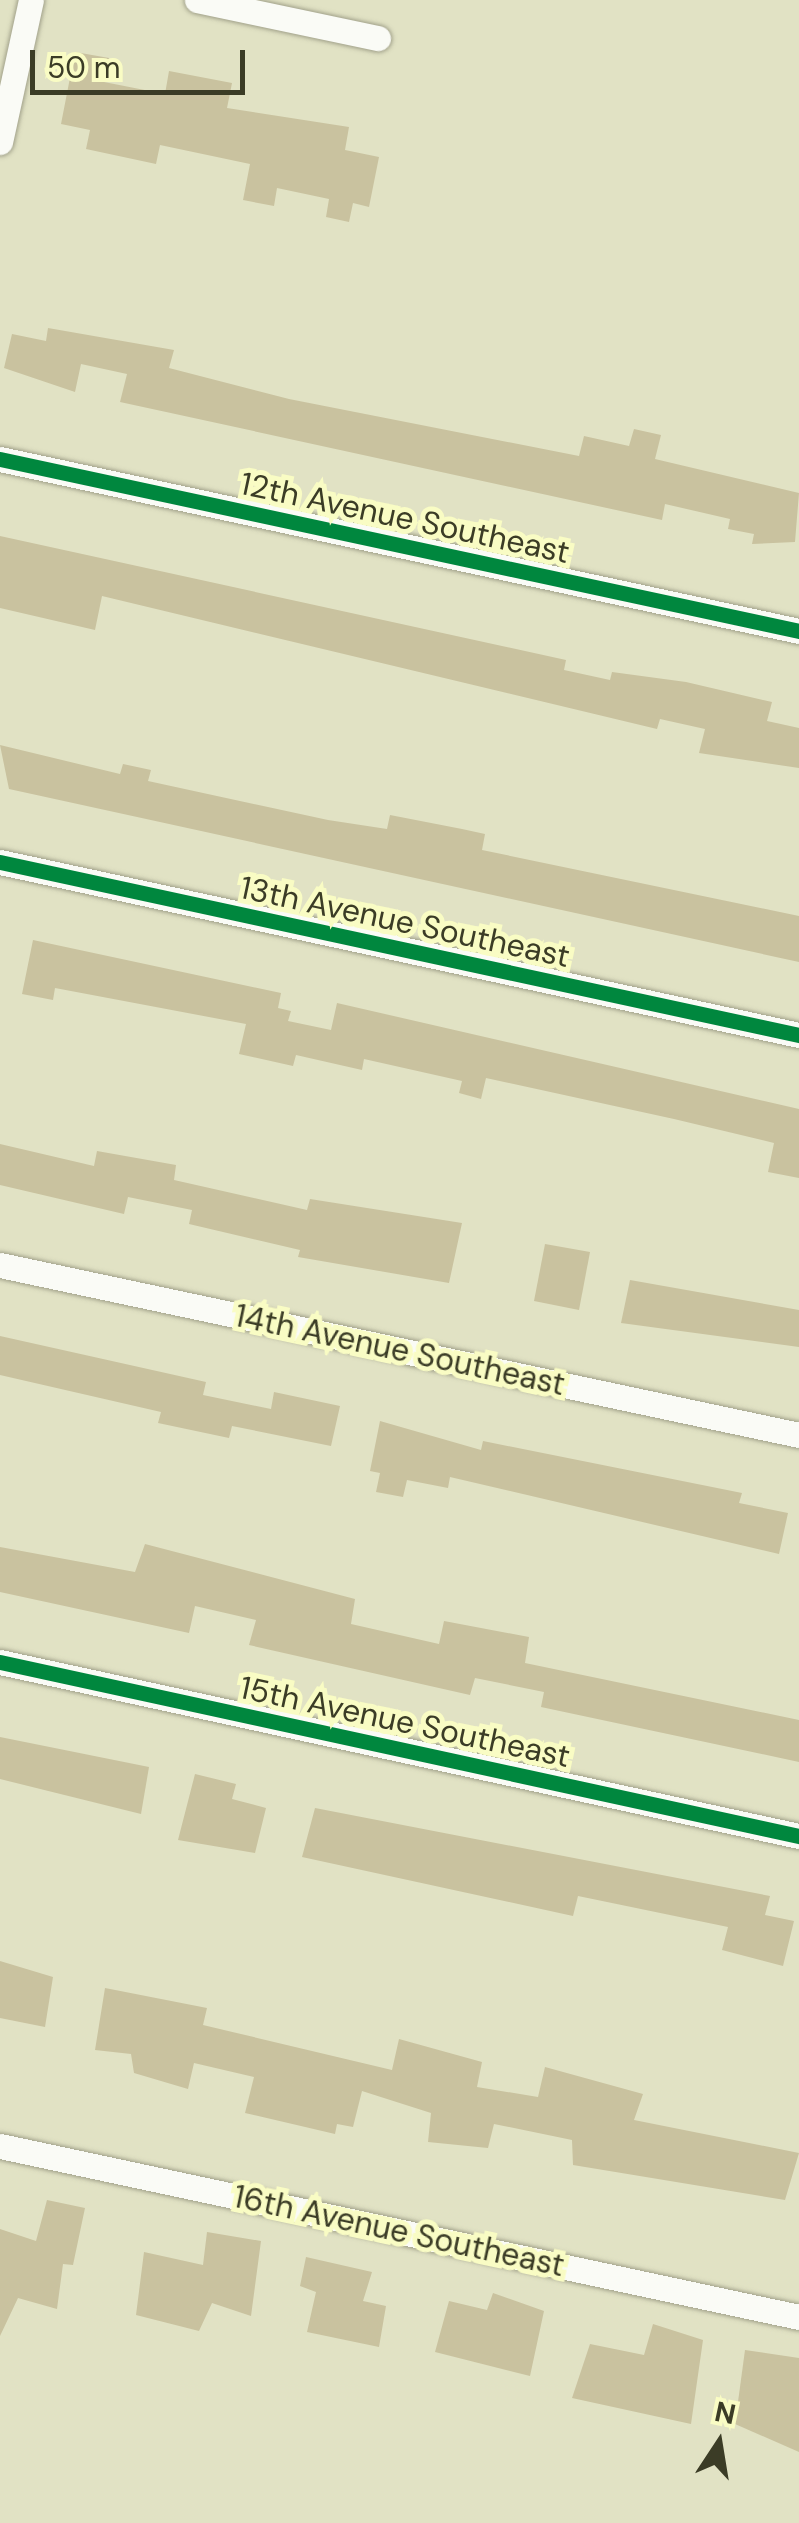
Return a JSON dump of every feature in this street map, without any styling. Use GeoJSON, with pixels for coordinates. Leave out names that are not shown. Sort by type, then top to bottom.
{"type":"FeatureCollection","features":[{"type":"Feature","properties":{"kind":"street"},"geometry":{"type":"LineString","coordinates":[[0,142],[31,0]]}},
{"type":"Feature","properties":{"kind":"street"},"geometry":{"type":"LineString","coordinates":[[197,0],[378,38]]}},
{"type":"Feature","properties":{"kind":"street","name":"12th Avenue Southeast"},"geometry":{"type":"LineString","coordinates":[[0,459],[799,630]]}},
{"type":"Feature","properties":{"kind":"street","name":"13th Avenue Southeast"},"geometry":{"type":"LineString","coordinates":[[0,862],[799,1036]]}},
{"type":"Feature","properties":{"kind":"street","name":"14th Avenue Southeast"},"geometry":{"type":"LineString","coordinates":[[0,1264],[799,1435]]}},
{"type":"Feature","properties":{"kind":"street","name":"15th Avenue Southeast"},"geometry":{"type":"LineString","coordinates":[[0,1662],[799,1836]]}},
{"type":"Feature","properties":{"kind":"street","name":"16th Avenue Southeast"},"geometry":{"type":"LineString","coordinates":[[0,2146],[799,2317]]}},
{"type":"Feature","properties":{"kind":"building"},"geometry":{"type":"Polygon","coordinates":[[[75,52],[109,58],[104,82],[165,94],[169,71],[232,83],[227,108],[349,127],[345,150],[379,157],[369,207],[353,203],[349,222],[326,217],[329,199],[277,188],[274,206],[243,200],[250,164],[160,145],[156,164],[86,149],[90,130],[61,124],[75,52]]]}},
{"type":"Feature","properties":{"kind":"building"},"geometry":{"type":"Polygon","coordinates":[[[48,328],[174,350],[169,368],[289,399],[579,456],[584,436],[629,446],[634,429],[661,435],[655,459],[799,493],[795,542],[752,544],[754,534],[728,529],[730,519],[665,504],[662,520],[120,402],[127,374],[81,364],[75,392],[4,368],[12,334],[46,341],[48,328]]]}},
{"type":"Feature","properties":{"kind":"building"},"geometry":{"type":"Polygon","coordinates":[[[0,536],[566,660],[564,670],[610,680],[612,672],[686,682],[772,702],[767,721],[799,728],[799,768],[699,753],[705,729],[660,719],[657,729],[102,596],[95,630],[0,608],[0,536]]]}},
{"type":"Feature","properties":{"kind":"building"},"geometry":{"type":"Polygon","coordinates":[[[0,745],[120,774],[123,764],[151,770],[148,781],[328,820],[387,829],[390,815],[462,829],[485,834],[482,850],[799,916],[799,962],[9,789],[0,745]]]}},
{"type":"Feature","properties":{"kind":"building"},"geometry":{"type":"Polygon","coordinates":[[[33,940],[281,993],[278,1008],[291,1011],[288,1021],[331,1030],[337,1003],[799,1109],[799,1178],[768,1172],[774,1143],[674,1119],[486,1078],[481,1099],[459,1093],[462,1081],[364,1059],[362,1070],[296,1055],[293,1066],[239,1054],[246,1024],[55,988],[53,1000],[22,994],[33,940]]]}},
{"type":"Feature","properties":{"kind":"building"},"geometry":{"type":"Polygon","coordinates":[[[0,1144],[94,1166],[97,1151],[176,1165],[174,1180],[307,1210],[310,1199],[462,1223],[449,1283],[298,1257],[300,1250],[189,1224],[192,1210],[128,1197],[124,1214],[0,1185],[0,1144]]]}},
{"type":"Feature","properties":{"kind":"building"},"geometry":{"type":"Polygon","coordinates":[[[545,1244],[590,1252],[579,1310],[534,1301],[545,1244]]]}},
{"type":"Feature","properties":{"kind":"building"},"geometry":{"type":"Polygon","coordinates":[[[630,1280],[799,1310],[799,1347],[621,1323],[630,1280]]]}},
{"type":"Feature","properties":{"kind":"building"},"geometry":{"type":"Polygon","coordinates":[[[0,1336],[206,1382],[203,1395],[271,1409],[274,1392],[340,1406],[331,1446],[232,1426],[229,1438],[158,1423],[161,1412],[0,1375],[0,1336]]]}},
{"type":"Feature","properties":{"kind":"building"},"geometry":{"type":"Polygon","coordinates":[[[380,1421],[481,1450],[483,1441],[742,1493],[739,1503],[788,1513],[779,1554],[450,1477],[448,1488],[407,1480],[403,1497],[376,1492],[380,1473],[370,1471],[380,1421]]]}},
{"type":"Feature","properties":{"kind":"building"},"geometry":{"type":"Polygon","coordinates":[[[145,1544],[355,1599],[351,1624],[439,1644],[444,1621],[529,1637],[525,1663],[799,1720],[799,1762],[541,1707],[544,1692],[475,1678],[470,1695],[249,1645],[256,1620],[195,1606],[189,1633],[0,1592],[0,1547],[135,1572],[145,1544]]]}},
{"type":"Feature","properties":{"kind":"building"},"geometry":{"type":"Polygon","coordinates":[[[0,1737],[149,1767],[141,1814],[0,1779],[0,1737]]]}},
{"type":"Feature","properties":{"kind":"building"},"geometry":{"type":"Polygon","coordinates":[[[195,1774],[236,1784],[232,1799],[266,1808],[255,1853],[178,1840],[195,1774]]]}},
{"type":"Feature","properties":{"kind":"building"},"geometry":{"type":"Polygon","coordinates":[[[315,1808],[770,1896],[765,1915],[794,1921],[783,1966],[722,1950],[728,1927],[578,1896],[573,1916],[302,1857],[315,1808]]]}},
{"type":"Feature","properties":{"kind":"building"},"geometry":{"type":"Polygon","coordinates":[[[0,1961],[53,1977],[45,2027],[0,2018],[0,1961]]]}},
{"type":"Feature","properties":{"kind":"building"},"geometry":{"type":"Polygon","coordinates":[[[105,1988],[207,2008],[203,2025],[392,2070],[399,2039],[482,2062],[477,2087],[538,2097],[545,2067],[643,2094],[634,2120],[799,2153],[785,2200],[573,2165],[572,2140],[494,2124],[488,2148],[428,2142],[431,2113],[362,2091],[353,2127],[337,2124],[335,2134],[245,2113],[254,2077],[194,2063],[188,2089],[134,2073],[131,2054],[95,2050],[105,1988]]]}},
{"type":"Feature","properties":{"kind":"building"},"geometry":{"type":"Polygon","coordinates":[[[47,2200],[85,2208],[73,2265],[63,2264],[57,2309],[18,2298],[0,2336],[0,2229],[36,2241],[47,2200]]]}},
{"type":"Feature","properties":{"kind":"building"},"geometry":{"type":"Polygon","coordinates":[[[207,2232],[261,2241],[251,2316],[212,2303],[199,2331],[136,2315],[144,2252],[203,2265],[207,2232]]]}},
{"type":"Feature","properties":{"kind":"building"},"geometry":{"type":"Polygon","coordinates":[[[306,2257],[372,2272],[363,2301],[386,2306],[379,2347],[307,2332],[316,2292],[300,2286],[306,2257]]]}},
{"type":"Feature","properties":{"kind":"building"},"geometry":{"type":"Polygon","coordinates":[[[493,2293],[544,2311],[530,2376],[435,2352],[449,2301],[487,2310],[493,2293]]]}},
{"type":"Feature","properties":{"kind":"building"},"geometry":{"type":"Polygon","coordinates":[[[653,2324],[703,2340],[691,2424],[572,2398],[590,2344],[644,2355],[653,2324]]]}},
{"type":"Feature","properties":{"kind":"building"},"geometry":{"type":"Polygon","coordinates":[[[745,2350],[799,2358],[799,2452],[735,2424],[745,2350]]]}},
{"type":"Feature","properties":{"kind":"cycle path"},"geometry":{"type":"LineString","coordinates":[[0,459],[799,631]]}},
{"type":"Feature","properties":{"kind":"cycle path"},"geometry":{"type":"LineString","coordinates":[[0,862],[799,1035]]}},
{"type":"Feature","properties":{"kind":"cycle path"},"geometry":{"type":"LineString","coordinates":[[0,1662],[799,1836]]}}]}
